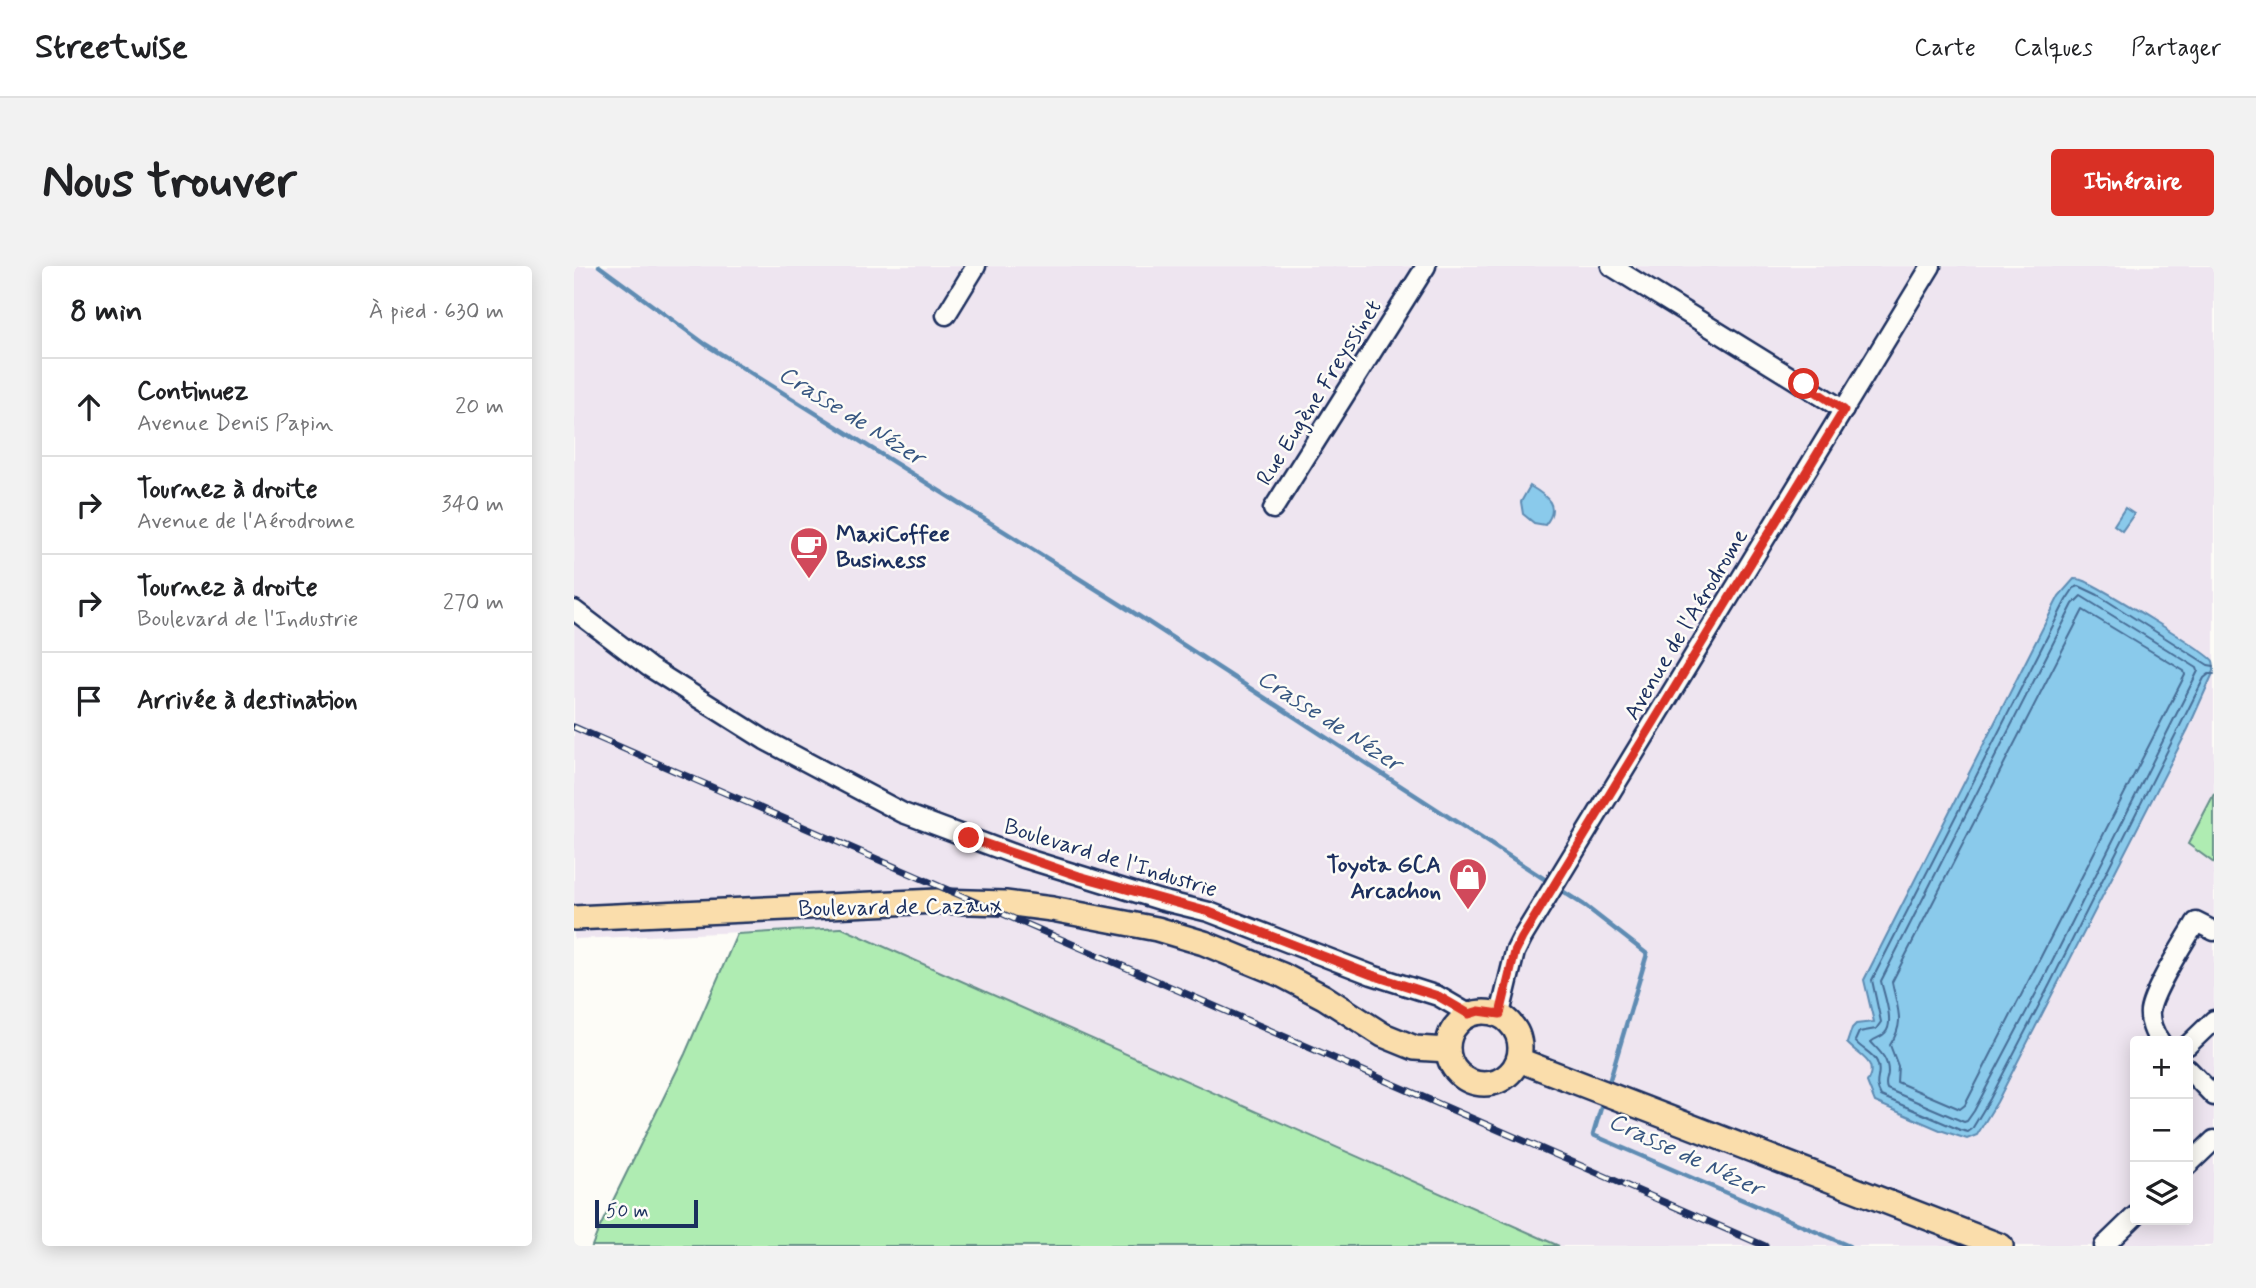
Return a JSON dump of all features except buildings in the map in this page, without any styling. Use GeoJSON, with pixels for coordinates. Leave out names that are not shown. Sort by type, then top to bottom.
{"type":"FeatureCollection","features":[{"type":"Feature","properties":{"kind":"main road","name":"Boulevard de Cazaux"},"geometry":{"type":"LineString","coordinates":[[574,918],[937,901],[1005,903],[1052,909],[1157,929],[1204,943],[1282,975],[1391,1038],[1415,1048],[1448,1050]]}},
{"type":"Feature","properties":{"kind":"main road"},"geometry":{"type":"LineString","coordinates":[[1479,1011],[1500,1014],[1509,1020],[1520,1039],[1518,1060],[1512,1071],[1503,1079],[1491,1084],[1467,1080],[1457,1073],[1451,1062],[1448,1050],[1453,1029],[1469,1014],[1479,1011]]}},
{"type":"Feature","properties":{"kind":"main road"},"geometry":{"type":"LineString","coordinates":[[1518,1060],[2001,1246]]}},
{"type":"Feature","properties":{"kind":"street"},"geometry":{"type":"LineString","coordinates":[[946,315],[976,266]]}},
{"type":"Feature","properties":{"kind":"street","name":"Rue Eugène Freyssinet"},"geometry":{"type":"LineString","coordinates":[[1273,509],[1426,266]]}},
{"type":"Feature","properties":{"kind":"street"},"geometry":{"type":"LineString","coordinates":[[1611,266],[1844,410]]}},
{"type":"Feature","properties":{"kind":"street","name":"Avenue de l'Aérodrome"},"geometry":{"type":"LineString","coordinates":[[1500,1014],[1515,952],[1931,266]]}},
{"type":"Feature","properties":{"kind":"street","name":"Boulevard de l'Industrie"},"geometry":{"type":"LineString","coordinates":[[574,610],[649,667],[765,740],[903,813],[1024,858],[1160,900],[1209,912],[1372,975],[1438,996],[1469,1014]]}},
{"type":"Feature","properties":{"kind":"street"},"geometry":{"type":"LineString","coordinates":[[2156,1036],[2150,1013],[2155,995],[2196,922],[2214,932]]}},
{"type":"Feature","properties":{"kind":"street"},"geometry":{"type":"LineString","coordinates":[[2193,1040],[2214,1020]]}},
{"type":"Feature","properties":{"kind":"street"},"geometry":{"type":"LineString","coordinates":[[2193,1074],[2214,1096]]}},
{"type":"Feature","properties":{"kind":"street"},"geometry":{"type":"LineString","coordinates":[[2191,1162],[2214,1140]]}},
{"type":"Feature","properties":{"kind":"street"},"geometry":{"type":"LineString","coordinates":[[2104,1246],[2130,1221]]}},
{"type":"Feature","properties":{"kind":"shaded area"},"geometry":{"type":"Polygon","coordinates":[[[574,266],[2214,266],[2214,794],[2189,844],[2214,863],[2214,1246],[1560,1246],[842,928],[574,939],[574,266]]]}},
{"type":"Feature","properties":{"kind":"green space"},"geometry":{"type":"Polygon","coordinates":[[[2214,794],[2214,863],[2188,844],[2214,794]]]}},
{"type":"Feature","properties":{"kind":"green space"},"geometry":{"type":"Polygon","coordinates":[[[841,928],[1559,1246],[592,1246],[685,1054],[737,934],[841,928]]]}},
{"type":"Feature","properties":{"kind":"water"},"geometry":{"type":"Polygon","coordinates":[[[1530,486],[1542,494],[1552,507],[1550,518],[1545,525],[1534,523],[1523,514],[1521,502],[1530,486]]]}},
{"type":"Feature","properties":{"kind":"water"},"geometry":{"type":"Polygon","coordinates":[[[2125,508],[2134,514],[2122,531],[2114,525],[2125,508]]]}},
{"type":"Feature","properties":{"kind":"water"},"geometry":{"type":"Polygon","coordinates":[[[2074,579],[2084,580],[2194,646],[2213,661],[2214,671],[2188,729],[1997,1102],[1977,1135],[1967,1139],[1875,1102],[1867,1082],[1871,1069],[1869,1064],[1847,1043],[1856,1024],[1874,1022],[1864,980],[2059,596],[2074,579]]]}},
{"type":"Feature","properties":{"kind":"waterway","name":"Crasse de Nézer"},"geometry":{"type":"LineString","coordinates":[[599,266],[705,344],[1131,611],[1549,882]]}},
{"type":"Feature","properties":{"kind":"waterway","name":"Crasse de Nézer"},"geometry":{"type":"LineString","coordinates":[[1559,889],[1647,954],[1608,1086]]}},
{"type":"Feature","properties":{"kind":"waterway","name":"Crasse de Nézer"},"geometry":{"type":"LineString","coordinates":[[1603,1101],[1593,1135],[1849,1246]]}},
{"type":"Feature","properties":{"kind":"railway"},"geometry":{"type":"LineString","coordinates":[[574,727],[1765,1246]]}},
{"type":"Feature","properties":{"kind":"place","name":"MaxiCoffee Business"},"geometry":{"type":"Point","coordinates":[809,580]}},
{"type":"Feature","properties":{"kind":"place","name":"Toyota GCA Arcachon"},"geometry":{"type":"Point","coordinates":[1468,911]}},
{"type":"Feature","properties":{"kind":"route"},"geometry":{"type":"LineString","coordinates":[[969,838],[1079,876],[1209,912],[1372,975],[1438,996],[1469,1014],[1490,1011],[1500,1014],[1515,952],[1522,938],[1844,410],[1804,384]]}}]}
